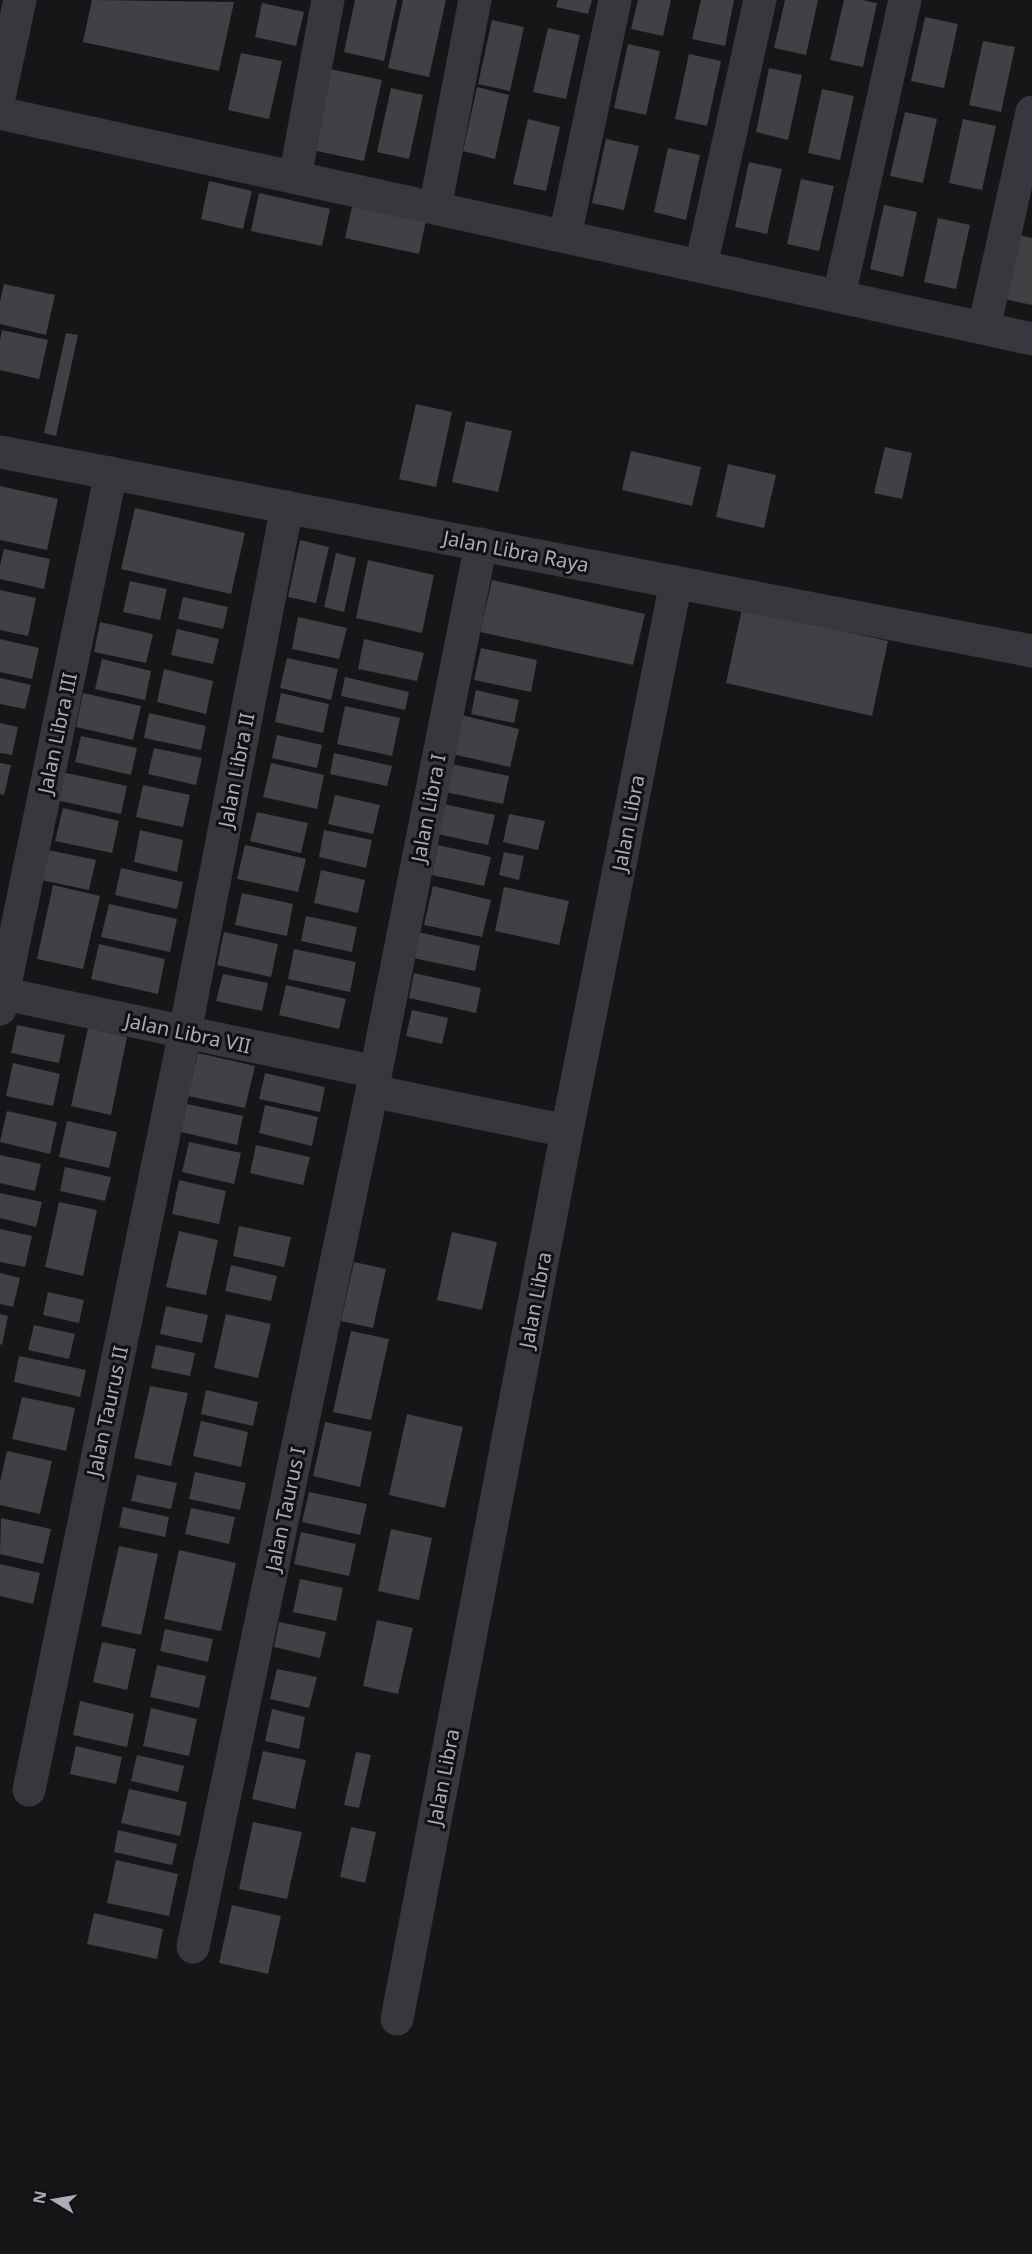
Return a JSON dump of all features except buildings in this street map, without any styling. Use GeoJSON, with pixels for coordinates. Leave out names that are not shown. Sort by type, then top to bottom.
{"type":"FeatureCollection","features":[{"type":"Feature","properties":{"kind":"street"},"geometry":{"type":"LineString","coordinates":[[0,93],[20,0]]}},
{"type":"Feature","properties":{"kind":"street"},"geometry":{"type":"LineString","coordinates":[[295,177],[327,0]]}},
{"type":"Feature","properties":{"kind":"street"},"geometry":{"type":"LineString","coordinates":[[435,208],[476,0]]}},
{"type":"Feature","properties":{"kind":"street"},"geometry":{"type":"LineString","coordinates":[[565,236],[615,0]]}},
{"type":"Feature","properties":{"kind":"street"},"geometry":{"type":"LineString","coordinates":[[701,266],[760,0]]}},
{"type":"Feature","properties":{"kind":"street"},"geometry":{"type":"LineString","coordinates":[[839,296],[905,0]]}},
{"type":"Feature","properties":{"kind":"street"},"geometry":{"type":"LineString","coordinates":[[984,328],[1032,112]]}},
{"type":"Feature","properties":{"kind":"street"},"geometry":{"type":"LineString","coordinates":[[0,113],[1032,339]]}},
{"type":"Feature","properties":{"kind":"street","name":"Jalan Libra Raya"},"geometry":{"type":"LineString","coordinates":[[0,452],[1032,651]]}},
{"type":"Feature","properties":{"kind":"street","name":"Jalan Libra III"},"geometry":{"type":"LineString","coordinates":[[1,999],[111,473]]}},
{"type":"Feature","properties":{"kind":"street","name":"Jalan Libra II"},"geometry":{"type":"LineString","coordinates":[[185,1032],[287,507]]}},
{"type":"Feature","properties":{"kind":"street","name":"Jalan Libra I"},"geometry":{"type":"LineString","coordinates":[[374,1081],[481,544]]}},
{"type":"Feature","properties":{"kind":"street","name":"Jalan Libra"},"geometry":{"type":"LineString","coordinates":[[397,2019],[567,1131],[676,582]]}},
{"type":"Feature","properties":{"kind":"street","name":"Jalan Libra VII"},"geometry":{"type":"LineString","coordinates":[[1,999],[185,1032],[567,1131]]}},
{"type":"Feature","properties":{"kind":"street","name":"Jalan Taurus II"},"geometry":{"type":"LineString","coordinates":[[29,1790],[185,1032]]}},
{"type":"Feature","properties":{"kind":"street","name":"Jalan Taurus I"},"geometry":{"type":"LineString","coordinates":[[193,1947],[374,1081]]}}]}
